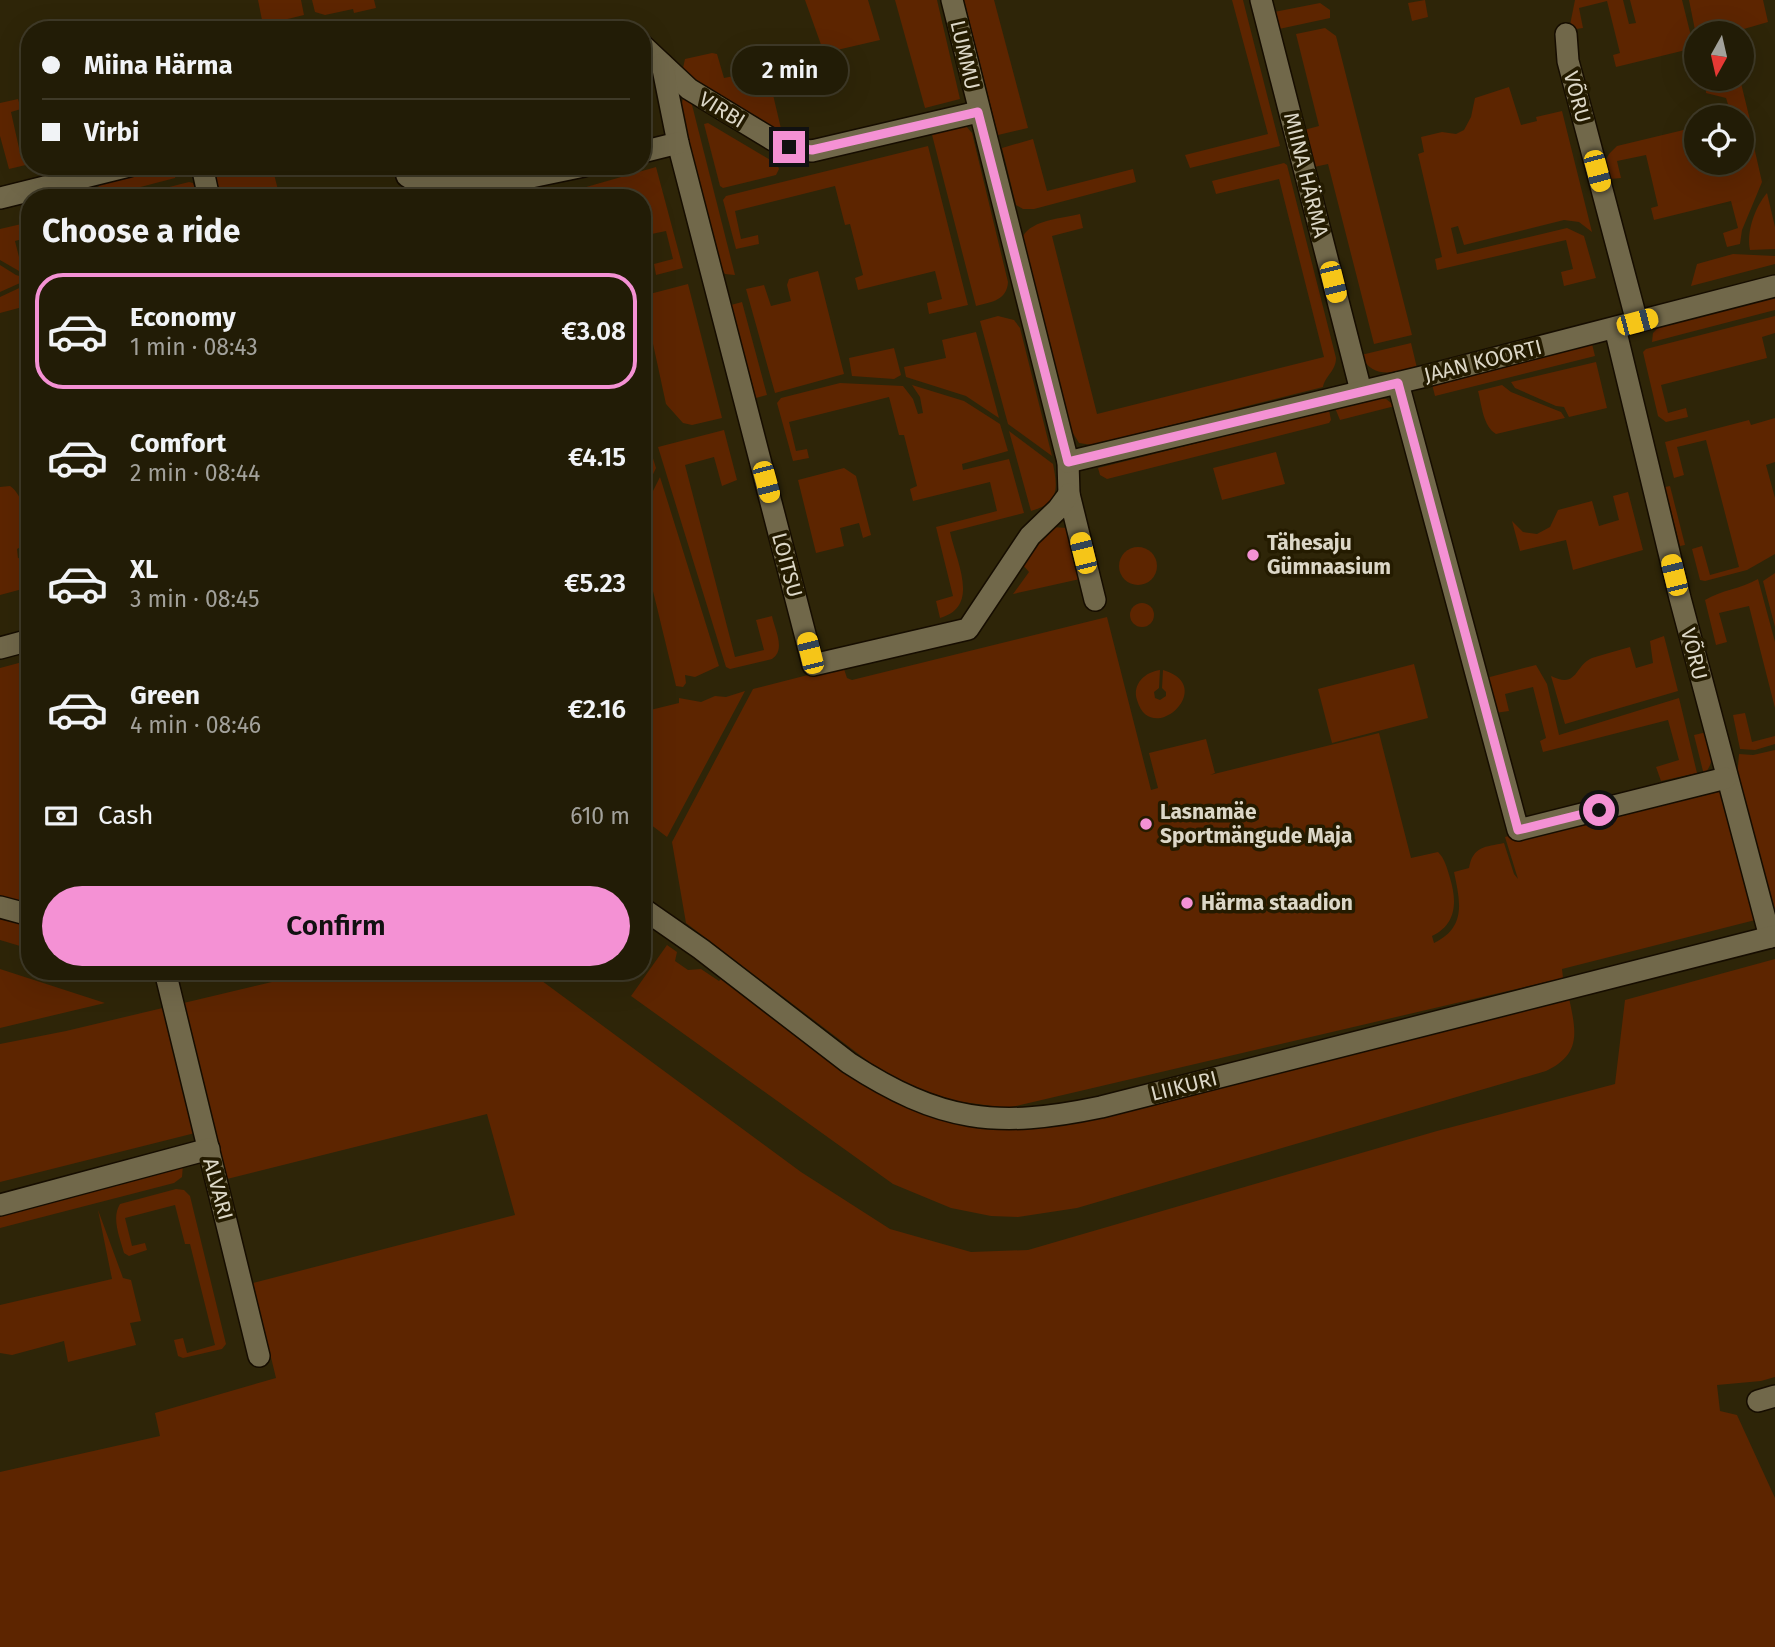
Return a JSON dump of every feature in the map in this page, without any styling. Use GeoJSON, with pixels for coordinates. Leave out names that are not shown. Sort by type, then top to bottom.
{"type":"FeatureCollection","features":[{"type":"Feature","properties":{"kind":"street","name":"LUMMU"},"geometry":{"type":"LineString","coordinates":[[951,0],[1068,462],[1069,494],[1095,600]]}},
{"type":"Feature","properties":{"kind":"street","name":"MIINA HÄRMA"},"geometry":{"type":"LineString","coordinates":[[1261,0],[1361,391]]}},
{"type":"Feature","properties":{"kind":"street","name":"VÕRU"},"geometry":{"type":"LineString","coordinates":[[1566,34],[1568,61],[1637,322]]}},
{"type":"Feature","properties":{"kind":"street","name":"VIRBI"},"geometry":{"type":"LineString","coordinates":[[651,52],[689,89],[772,140],[803,151],[831,147],[978,112]]}},
{"type":"Feature","properties":{"kind":"street","name":"LOITSU"},"geometry":{"type":"LineString","coordinates":[[662,64],[678,143],[813,665],[968,629],[1030,536],[1058,509],[1069,494]]}},
{"type":"Feature","properties":{"kind":"street"},"geometry":{"type":"LineString","coordinates":[[651,150],[678,143]]}},
{"type":"Feature","properties":{"kind":"street"},"geometry":{"type":"LineString","coordinates":[[36,189],[93,175]]}},
{"type":"Feature","properties":{"kind":"street"},"geometry":{"type":"LineString","coordinates":[[410,175],[422,185],[497,184],[540,175]]}},
{"type":"Feature","properties":{"kind":"street"},"geometry":{"type":"LineString","coordinates":[[0,198],[21,193]]}},
{"type":"Feature","properties":{"kind":"street","name":"JAAN KOORTI"},"geometry":{"type":"LineString","coordinates":[[1068,462],[1398,383],[1775,286]]}},
{"type":"Feature","properties":{"kind":"street","name":"VÕRU"},"geometry":{"type":"LineString","coordinates":[[1615,328],[1639,438],[1726,778],[1772,936]]}},
{"type":"Feature","properties":{"kind":"street"},"geometry":{"type":"LineString","coordinates":[[1398,383],[1518,830],[1726,778]]}},
{"type":"Feature","properties":{"kind":"street"},"geometry":{"type":"LineString","coordinates":[[0,648],[21,642]]}},
{"type":"Feature","properties":{"kind":"street"},"geometry":{"type":"LineString","coordinates":[[0,907],[21,913]]}},
{"type":"Feature","properties":{"kind":"street","name":"LIIKURI"},"geometry":{"type":"LineString","coordinates":[[651,914],[849,1063],[893,1090],[949,1112],[1003,1120],[1048,1117],[1101,1107],[1772,936]]}},
{"type":"Feature","properties":{"kind":"street"},"geometry":{"type":"LineString","coordinates":[[167,980],[209,1149]]}},
{"type":"Feature","properties":{"kind":"street","name":"ALVARI"},"geometry":{"type":"LineString","coordinates":[[0,1205],[209,1149],[259,1356]]}},
{"type":"Feature","properties":{"kind":"shaded area"},"geometry":{"type":"Polygon","coordinates":[[[258,0],[301,0],[304,15],[279,21],[262,21],[258,0]]]}},
{"type":"Feature","properties":{"kind":"shaded area"},"geometry":{"type":"Polygon","coordinates":[[[312,0],[374,0],[376,8],[354,13],[353,9],[325,15],[315,12],[312,0]]]}},
{"type":"Feature","properties":{"kind":"shaded area"},"geometry":{"type":"Polygon","coordinates":[[[805,0],[868,0],[880,40],[824,53],[805,0]]]}},
{"type":"Feature","properties":{"kind":"shaded area"},"geometry":{"type":"Polygon","coordinates":[[[895,0],[937,0],[960,99],[925,108],[895,0]]]}},
{"type":"Feature","properties":{"kind":"shaded area"},"geometry":{"type":"Polygon","coordinates":[[[964,0],[994,0],[1028,128],[998,135],[964,0]]]}},
{"type":"Feature","properties":{"kind":"shaded area"},"geometry":{"type":"Polygon","coordinates":[[[1232,0],[1243,0],[1280,146],[1190,168],[1185,155],[1268,134],[1232,0]]]}},
{"type":"Feature","properties":{"kind":"shaded area"},"geometry":{"type":"Polygon","coordinates":[[[1425,0],[1428,17],[1412,21],[1408,3],[1425,0]]]}},
{"type":"Feature","properties":{"kind":"shaded area"},"geometry":{"type":"Polygon","coordinates":[[[1575,0],[1623,0],[1629,24],[1636,23],[1630,0],[1682,0],[1687,21],[1684,21],[1684,50],[1616,67],[1613,55],[1620,53],[1607,1],[1579,8],[1583,28],[1569,30],[1575,0]]]}},
{"type":"Feature","properties":{"kind":"shaded area"},"geometry":{"type":"Polygon","coordinates":[[[1689,0],[1763,0],[1768,22],[1754,26],[1754,21],[1693,21],[1689,0]]]}},
{"type":"Feature","properties":{"kind":"shaded area"},"geometry":{"type":"Polygon","coordinates":[[[1320,3],[1330,10],[1330,18],[1279,29],[1274,12],[1320,3]]]}},
{"type":"Feature","properties":{"kind":"shaded area"},"geometry":{"type":"Polygon","coordinates":[[[1325,28],[1336,36],[1412,335],[1374,344],[1328,164],[1314,167],[1304,130],[1319,126],[1296,34],[1325,28]]]}},
{"type":"Feature","properties":{"kind":"shaded area"},"geometry":{"type":"Polygon","coordinates":[[[717,54],[724,78],[767,69],[782,133],[692,81],[683,68],[685,59],[717,54]]]}},
{"type":"Feature","properties":{"kind":"shaded area"},"geometry":{"type":"Polygon","coordinates":[[[1509,87],[1521,125],[1537,121],[1536,117],[1562,111],[1592,232],[1579,222],[1564,220],[1464,245],[1458,226],[1451,228],[1457,254],[1567,228],[1584,236],[1596,278],[1564,286],[1561,272],[1573,269],[1566,240],[1437,270],[1435,259],[1442,257],[1418,154],[1424,152],[1421,137],[1442,132],[1456,134],[1464,130],[1471,117],[1475,98],[1509,87]]]}},
{"type":"Feature","properties":{"kind":"shaded area"},"geometry":{"type":"Polygon","coordinates":[[[1743,91],[1746,105],[1728,105],[1726,98],[1706,93],[1743,91]]]}},
{"type":"Feature","properties":{"kind":"shaded area"},"geometry":{"type":"Polygon","coordinates":[[[690,97],[735,275],[725,274],[722,270],[681,109],[683,98],[690,97]]]}},
{"type":"Feature","properties":{"kind":"shaded area"},"geometry":{"type":"Polygon","coordinates":[[[18,99],[21,109],[11,112],[21,166],[9,169],[0,136],[0,103],[18,99]]]}},
{"type":"Feature","properties":{"kind":"shaded area"},"geometry":{"type":"Polygon","coordinates":[[[708,123],[777,164],[779,169],[776,175],[723,188],[720,186],[704,124],[708,123]]]}},
{"type":"Feature","properties":{"kind":"shaded area"},"geometry":{"type":"Polygon","coordinates":[[[965,125],[972,133],[1008,282],[1002,296],[976,306],[930,127],[965,125]]]}},
{"type":"Feature","properties":{"kind":"shaded area"},"geometry":{"type":"Polygon","coordinates":[[[1684,130],[1684,175],[1754,175],[1754,147],[1762,182],[1742,230],[1740,244],[1727,247],[1723,233],[1738,228],[1731,201],[1654,220],[1651,208],[1658,206],[1646,155],[1617,161],[1621,178],[1610,179],[1604,163],[1617,146],[1684,130]]]}},
{"type":"Feature","properties":{"kind":"shaded area"},"geometry":{"type":"Polygon","coordinates":[[[1033,139],[1047,191],[1133,169],[1136,182],[1034,209],[1023,209],[1016,205],[1002,148],[1033,139]]]}},
{"type":"Feature","properties":{"kind":"shaded area"},"geometry":{"type":"Polygon","coordinates":[[[928,146],[968,305],[929,314],[927,303],[942,299],[935,271],[858,290],[855,278],[863,275],[850,224],[845,225],[835,186],[735,211],[741,239],[758,235],[759,244],[736,249],[723,200],[726,196],[928,146]]]}},
{"type":"Feature","properties":{"kind":"shaded area"},"geometry":{"type":"Polygon","coordinates":[[[1284,163],[1287,165],[1336,358],[1323,387],[1092,445],[1079,443],[1071,430],[1023,236],[1033,226],[1080,214],[1083,228],[1052,236],[1097,414],[1324,357],[1279,179],[1216,194],[1212,181],[1284,163]]]}},
{"type":"Feature","properties":{"kind":"shaded area"},"geometry":{"type":"Polygon","coordinates":[[[656,167],[683,268],[656,275],[654,264],[673,259],[666,231],[651,234],[651,189],[579,189],[628,175],[651,175],[651,168],[656,167]]]}},
{"type":"Feature","properties":{"kind":"shaded area"},"geometry":{"type":"Polygon","coordinates":[[[138,175],[176,175],[175,178],[133,189],[99,189],[98,185],[138,175]]]}},
{"type":"Feature","properties":{"kind":"shaded area"},"geometry":{"type":"Polygon","coordinates":[[[212,175],[274,175],[278,189],[216,189],[212,175]]]}},
{"type":"Feature","properties":{"kind":"shaded area"},"geometry":{"type":"Polygon","coordinates":[[[189,182],[193,183],[195,189],[161,189],[189,182]]]}},
{"type":"Feature","properties":{"kind":"shaded area"},"geometry":{"type":"Polygon","coordinates":[[[1767,193],[1775,227],[1775,249],[1750,250],[1752,220],[1767,193]]]}},
{"type":"Feature","properties":{"kind":"shaded area"},"geometry":{"type":"Polygon","coordinates":[[[21,224],[21,239],[15,241],[21,271],[0,260],[0,229],[21,224]]]}},
{"type":"Feature","properties":{"kind":"shaded area"},"geometry":{"type":"Polygon","coordinates":[[[1733,254],[1775,256],[1775,264],[1691,286],[1697,264],[1733,254]]]}},
{"type":"Feature","properties":{"kind":"shaded area"},"geometry":{"type":"Polygon","coordinates":[[[0,265],[21,277],[21,283],[0,292],[0,265]]]}},
{"type":"Feature","properties":{"kind":"shaded area"},"geometry":{"type":"Polygon","coordinates":[[[818,271],[844,374],[775,393],[746,289],[764,285],[771,306],[791,301],[787,285],[789,279],[818,271]]]}},
{"type":"Feature","properties":{"kind":"shaded area"},"geometry":{"type":"Polygon","coordinates":[[[688,284],[722,418],[692,425],[683,423],[666,404],[651,335],[651,294],[688,284]]]}},
{"type":"Feature","properties":{"kind":"shaded area"},"geometry":{"type":"Polygon","coordinates":[[[21,287],[21,307],[0,313],[0,297],[21,287]]]}},
{"type":"Feature","properties":{"kind":"shaded area"},"geometry":{"type":"Polygon","coordinates":[[[1775,296],[1775,310],[1652,342],[1653,333],[1661,325],[1775,296]]]}},
{"type":"Feature","properties":{"kind":"shaded area"},"geometry":{"type":"Polygon","coordinates":[[[742,302],[767,395],[756,398],[731,305],[742,302]]]}},
{"type":"Feature","properties":{"kind":"shaded area"},"geometry":{"type":"Polygon","coordinates":[[[998,316],[1014,320],[1020,328],[1052,456],[1008,424],[980,321],[998,316]]]}},
{"type":"Feature","properties":{"kind":"shaded area"},"geometry":{"type":"Polygon","coordinates":[[[1775,316],[1775,333],[1762,337],[1767,358],[1661,385],[1668,413],[1686,408],[1688,417],[1666,422],[1658,416],[1643,352],[1646,349],[1775,316]]]}},
{"type":"Feature","properties":{"kind":"shaded area"},"geometry":{"type":"Polygon","coordinates":[[[976,332],[999,418],[966,396],[906,377],[904,367],[946,358],[942,340],[976,332]]]}},
{"type":"Feature","properties":{"kind":"shaded area"},"geometry":{"type":"Polygon","coordinates":[[[1411,343],[1417,368],[1392,372],[1377,371],[1366,363],[1361,355],[1411,343]]]}},
{"type":"Feature","properties":{"kind":"shaded area"},"geometry":{"type":"Polygon","coordinates":[[[1592,344],[1595,356],[1435,396],[1432,384],[1592,344]]]}},
{"type":"Feature","properties":{"kind":"shaded area"},"geometry":{"type":"Polygon","coordinates":[[[894,348],[901,375],[894,379],[852,376],[849,358],[894,348]]]}},
{"type":"Feature","properties":{"kind":"shaded area"},"geometry":{"type":"Polygon","coordinates":[[[1596,362],[1607,408],[1569,417],[1564,407],[1515,388],[1511,382],[1596,362]]]}},
{"type":"Feature","properties":{"kind":"shaded area"},"geometry":{"type":"Polygon","coordinates":[[[840,383],[903,386],[913,399],[918,414],[923,413],[920,397],[912,385],[964,401],[1000,424],[1008,451],[962,464],[963,470],[1009,459],[1024,513],[950,532],[963,582],[963,594],[960,604],[940,618],[936,601],[953,596],[936,527],[997,511],[990,482],[913,501],[910,489],[917,486],[904,435],[899,435],[889,397],[789,422],[796,451],[807,449],[809,458],[793,461],[777,403],[781,398],[840,383]]]}},
{"type":"Feature","properties":{"kind":"shaded area"},"geometry":{"type":"Polygon","coordinates":[[[1502,385],[1511,392],[1561,412],[1565,418],[1496,434],[1486,421],[1478,391],[1502,385]]]}},
{"type":"Feature","properties":{"kind":"shaded area"},"geometry":{"type":"Polygon","coordinates":[[[1380,398],[1395,406],[1340,420],[1335,408],[1380,398]]]}},
{"type":"Feature","properties":{"kind":"shaded area"},"geometry":{"type":"Polygon","coordinates":[[[1329,410],[1329,423],[1107,479],[1100,475],[1098,468],[1329,410]]]}},
{"type":"Feature","properties":{"kind":"shaded area"},"geometry":{"type":"Polygon","coordinates":[[[1775,418],[1775,462],[1766,465],[1775,498],[1775,554],[1747,570],[1700,580],[1692,549],[1702,546],[1710,575],[1739,567],[1706,440],[1677,447],[1684,475],[1674,478],[1665,442],[1749,420],[1751,425],[1775,418]]]}},
{"type":"Feature","properties":{"kind":"shaded area"},"geometry":{"type":"Polygon","coordinates":[[[724,430],[737,480],[722,486],[714,457],[685,465],[735,657],[764,650],[756,620],[772,616],[779,645],[772,659],[730,669],[726,667],[658,447],[724,430]]]}},
{"type":"Feature","properties":{"kind":"shaded area"},"geometry":{"type":"Polygon","coordinates":[[[1009,431],[1053,464],[1056,488],[1052,499],[1040,508],[1031,511],[1009,431]]]}},
{"type":"Feature","properties":{"kind":"shaded area"},"geometry":{"type":"Polygon","coordinates":[[[651,452],[656,468],[651,478],[651,452]]]}},
{"type":"Feature","properties":{"kind":"shaded area"},"geometry":{"type":"Polygon","coordinates":[[[1276,452],[1285,484],[1222,500],[1213,468],[1276,452]]]}},
{"type":"Feature","properties":{"kind":"shaded area"},"geometry":{"type":"Polygon","coordinates":[[[844,468],[856,476],[871,535],[863,538],[859,523],[840,528],[844,546],[816,553],[798,480],[844,468]]]}},
{"type":"Feature","properties":{"kind":"shaded area"},"geometry":{"type":"Polygon","coordinates":[[[660,477],[719,666],[695,677],[685,675],[686,683],[683,687],[676,686],[651,583],[651,495],[660,477]]]}},
{"type":"Feature","properties":{"kind":"shaded area"},"geometry":{"type":"Polygon","coordinates":[[[10,486],[21,500],[21,546],[17,549],[18,558],[21,558],[21,589],[0,595],[0,487],[10,486]]]}},
{"type":"Feature","properties":{"kind":"shaded area"},"geometry":{"type":"Polygon","coordinates":[[[1670,486],[1685,545],[1680,546],[1665,487],[1670,486]]]}},
{"type":"Feature","properties":{"kind":"shaded area"},"geometry":{"type":"Polygon","coordinates":[[[1628,492],[1643,550],[1573,570],[1566,540],[1520,551],[1512,521],[1523,532],[1537,534],[1550,527],[1558,510],[1592,501],[1599,526],[1619,520],[1613,496],[1628,492]]]}},
{"type":"Feature","properties":{"kind":"shaded area"},"geometry":{"type":"Polygon","coordinates":[[[1052,527],[1067,528],[1080,579],[1013,594],[1029,572],[1022,564],[1045,530],[1052,527]]]}},
{"type":"Feature","properties":{"kind":"shaded area"},"geometry":{"type":"Polygon","coordinates":[[[1138,547],[1151,553],[1157,566],[1151,579],[1138,585],[1125,579],[1119,566],[1125,553],[1138,547]]]}},
{"type":"Feature","properties":{"kind":"shaded area"},"geometry":{"type":"Polygon","coordinates":[[[1775,573],[1775,627],[1763,581],[1775,573]]]}},
{"type":"Feature","properties":{"kind":"shaded area"},"geometry":{"type":"Polygon","coordinates":[[[1758,579],[1775,642],[1775,708],[1749,606],[1719,613],[1727,642],[1716,645],[1705,600],[1758,579]]]}},
{"type":"Feature","properties":{"kind":"shaded area"},"geometry":{"type":"Polygon","coordinates":[[[1142,603],[1153,610],[1154,615],[1147,626],[1142,627],[1131,620],[1130,615],[1137,604],[1142,603]]]}},
{"type":"Feature","properties":{"kind":"shaded area"},"geometry":{"type":"Polygon","coordinates":[[[1107,617],[1151,790],[1158,788],[1149,753],[1206,739],[1215,773],[1210,775],[1379,733],[1411,858],[1438,852],[1452,887],[1454,903],[1451,918],[1432,936],[1434,943],[1452,929],[1459,912],[1454,872],[1469,868],[1477,851],[1504,843],[1518,879],[1505,837],[1737,778],[1739,754],[1753,755],[1775,750],[1775,915],[1562,969],[1563,978],[1007,1108],[955,1101],[914,1087],[873,1065],[686,923],[672,842],[753,689],[843,666],[847,678],[852,680],[1107,617]]]}},
{"type":"Feature","properties":{"kind":"shaded area"},"geometry":{"type":"Polygon","coordinates":[[[1664,636],[1678,691],[1565,724],[1551,676],[1566,680],[1592,658],[1630,647],[1636,668],[1653,663],[1650,641],[1664,636]]]}},
{"type":"Feature","properties":{"kind":"shaded area"},"geometry":{"type":"Polygon","coordinates":[[[21,662],[21,902],[0,896],[0,668],[21,662]]]}},
{"type":"Feature","properties":{"kind":"shaded area"},"geometry":{"type":"Polygon","coordinates":[[[1414,664],[1428,718],[1332,743],[1318,689],[1414,664]]]}},
{"type":"Feature","properties":{"kind":"shaded area"},"geometry":{"type":"Polygon","coordinates":[[[1536,665],[1547,684],[1559,735],[1679,698],[1697,773],[1661,781],[1656,767],[1679,760],[1668,720],[1543,752],[1540,741],[1546,738],[1533,687],[1505,694],[1509,711],[1495,713],[1486,678],[1536,665]]]}},
{"type":"Feature","properties":{"kind":"shaded area"},"geometry":{"type":"Polygon","coordinates":[[[1160,670],[1159,688],[1154,692],[1155,698],[1160,700],[1166,696],[1162,688],[1163,670],[1179,678],[1185,688],[1183,699],[1176,709],[1166,716],[1155,718],[1144,713],[1137,700],[1136,689],[1145,676],[1160,670]]]}},
{"type":"Feature","properties":{"kind":"shaded area"},"geometry":{"type":"Polygon","coordinates":[[[745,691],[667,837],[651,825],[651,710],[679,703],[679,698],[701,702],[715,696],[726,697],[745,691]]]}},
{"type":"Feature","properties":{"kind":"shaded area"},"geometry":{"type":"Polygon","coordinates":[[[1745,713],[1752,742],[1775,736],[1775,744],[1755,750],[1740,749],[1733,715],[1745,713]]]}},
{"type":"Feature","properties":{"kind":"shaded area"},"geometry":{"type":"Polygon","coordinates":[[[1707,732],[1712,759],[1704,775],[1694,735],[1707,732]]]}},
{"type":"Feature","properties":{"kind":"shaded area"},"geometry":{"type":"Polygon","coordinates":[[[0,917],[21,923],[21,946],[0,940],[0,917]]]}},
{"type":"Feature","properties":{"kind":"shaded area"},"geometry":{"type":"Polygon","coordinates":[[[667,945],[677,952],[675,961],[688,970],[701,969],[719,981],[723,977],[822,1052],[985,1125],[1569,998],[1574,1041],[1566,1057],[1546,1071],[1077,1208],[1018,1217],[991,1216],[951,1208],[893,1184],[631,996],[642,980],[651,980],[651,968],[667,945]]]}},
{"type":"Feature","properties":{"kind":"shaded area"},"geometry":{"type":"Polygon","coordinates":[[[1775,959],[1775,1377],[1717,1385],[1720,1411],[1737,1415],[1775,1498],[1775,1647],[0,1647],[0,1472],[160,1436],[155,1413],[276,1378],[253,1283],[515,1215],[487,1114],[227,1179],[215,1128],[0,1182],[0,1044],[280,980],[541,980],[801,1172],[890,1229],[971,1252],[1028,1250],[1437,1131],[1615,1084],[1625,1000],[1775,959]]]}},
{"type":"Feature","properties":{"kind":"shaded area"},"geometry":{"type":"Polygon","coordinates":[[[0,969],[21,976],[21,980],[34,980],[105,1003],[0,1028],[0,969]]]}},
{"type":"Feature","properties":{"kind":"shaded area"},"geometry":{"type":"Polygon","coordinates":[[[183,1164],[182,1177],[174,1183],[0,1228],[0,1209],[183,1164]]]}},
{"type":"Feature","properties":{"kind":"shaded area"},"geometry":{"type":"Polygon","coordinates":[[[176,1189],[184,1190],[190,1196],[226,1344],[222,1349],[183,1358],[178,1356],[174,1340],[183,1338],[187,1353],[215,1345],[190,1244],[185,1244],[175,1205],[125,1218],[132,1246],[145,1243],[147,1250],[129,1256],[124,1253],[116,1222],[120,1204],[176,1189]]]}},
{"type":"Feature","properties":{"kind":"shaded area"},"geometry":{"type":"Polygon","coordinates":[[[98,1210],[123,1278],[131,1280],[141,1321],[130,1323],[136,1345],[68,1362],[64,1341],[12,1355],[0,1353],[0,1305],[112,1279],[98,1210]]]}},
{"type":"Feature","properties":{"kind":"place","name":"Tähesaju Gümnaasium"},"geometry":{"type":"Point","coordinates":[1253,555]}},
{"type":"Feature","properties":{"kind":"place","name":"Lasnamäe Sportmängude Maja"},"geometry":{"type":"Point","coordinates":[1146,824]}},
{"type":"Feature","properties":{"kind":"place","name":"Härma staadion"},"geometry":{"type":"Point","coordinates":[1187,903]}},
{"type":"Feature","properties":{"kind":"route"},"geometry":{"type":"LineString","coordinates":[[789,147],[803,151],[831,147],[978,112],[1068,462],[1398,383],[1518,830],[1599,810]]}}]}
